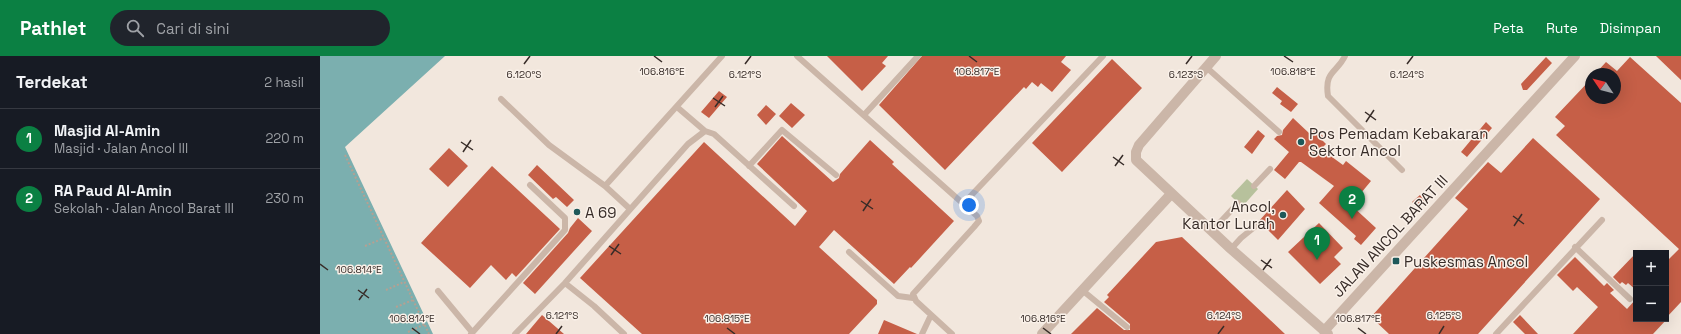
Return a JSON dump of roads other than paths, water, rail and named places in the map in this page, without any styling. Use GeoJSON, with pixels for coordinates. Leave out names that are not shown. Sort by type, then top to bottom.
{"type":"FeatureCollection","features":[{"type":"Feature","properties":{"kind":"street"},"geometry":{"type":"LineString","coordinates":[[1216,56],[1139,145],[1136,152],[1136,160],[1231,249],[1326,332]]}},
{"type":"Feature","properties":{"kind":"street","name":"JALAN ANCOL BARAT III"},"geometry":{"type":"LineString","coordinates":[[1326,332],[1576,56]]}},
{"type":"Feature","properties":{"kind":"street"},"geometry":{"type":"LineString","coordinates":[[1042,334],[1171,194]]}},
{"type":"Feature","properties":{"kind":"lane"},"geometry":{"type":"LineString","coordinates":[[605,186],[722,56]]}},
{"type":"Feature","properties":{"kind":"lane"},"geometry":{"type":"LineString","coordinates":[[797,56],[977,216],[979,221],[913,294],[913,298]]}},
{"type":"Feature","properties":{"kind":"lane"},"geometry":{"type":"LineString","coordinates":[[864,115],[918,56]]}},
{"type":"Feature","properties":{"kind":"lane"},"geometry":{"type":"LineString","coordinates":[[964,203],[1103,56]]}},
{"type":"Feature","properties":{"kind":"lane"},"geometry":{"type":"LineString","coordinates":[[1345,56],[1332,71],[1326,86],[1328,96],[1402,170]]}},
{"type":"Feature","properties":{"kind":"lane"},"geometry":{"type":"LineString","coordinates":[[1206,67],[1279,132]]}},
{"type":"Feature","properties":{"kind":"lane"},"geometry":{"type":"LineString","coordinates":[[500,99],[549,145],[605,186],[630,209]]}},
{"type":"Feature","properties":{"kind":"lane"},"geometry":{"type":"LineString","coordinates":[[677,106],[704,131],[714,134],[794,206]]}},
{"type":"Feature","properties":{"kind":"lane"},"geometry":{"type":"LineString","coordinates":[[749,166],[779,130],[782,130],[836,175]]}},
{"type":"Feature","properties":{"kind":"lane"},"geometry":{"type":"LineString","coordinates":[[515,334],[565,283],[688,144],[704,131]]}},
{"type":"Feature","properties":{"kind":"lane"},"geometry":{"type":"LineString","coordinates":[[1254,186],[1270,169]]}},
{"type":"Feature","properties":{"kind":"lane"},"geometry":{"type":"LineString","coordinates":[[438,291],[472,333],[565,230],[565,218],[530,185]]}},
{"type":"Feature","properties":{"kind":"lane"},"geometry":{"type":"LineString","coordinates":[[1212,231],[1238,203]]}},
{"type":"Feature","properties":{"kind":"lane"},"geometry":{"type":"LineString","coordinates":[[1496,334],[1575,247],[1602,220]]}},
{"type":"Feature","properties":{"kind":"lane"},"geometry":{"type":"LineString","coordinates":[[1231,249],[1241,238],[1257,225]]}},
{"type":"Feature","properties":{"kind":"lane"},"geometry":{"type":"LineString","coordinates":[[1575,247],[1630,299]]}},
{"type":"Feature","properties":{"kind":"lane"},"geometry":{"type":"LineString","coordinates":[[849,252],[898,296],[913,298],[952,334]]}},
{"type":"Feature","properties":{"kind":"lane"},"geometry":{"type":"LineString","coordinates":[[565,283],[594,306],[624,334]]}},
{"type":"Feature","properties":{"kind":"lane"},"geometry":{"type":"LineString","coordinates":[[1082,290],[1127,327]]}},
{"type":"Feature","properties":{"kind":"lane"},"geometry":{"type":"LineString","coordinates":[[922,334],[931,316]]}},
{"type":"Feature","properties":{"kind":"water"},"geometry":{"type":"Polygon","coordinates":[[[320,56],[445,56],[345,147],[433,334],[320,334],[320,56]]]}},
{"type":"Feature","properties":{"kind":"place","name":"Pos Pemadam Kebakaran Sektor Ancol"},"geometry":{"type":"Point","coordinates":[1301,142]}},
{"type":"Feature","properties":{"kind":"place","name":"A 69"},"geometry":{"type":"Point","coordinates":[577,212]}},
{"type":"Feature","properties":{"kind":"place","name":"Ancol, Kantor Lurah"},"geometry":{"type":"Point","coordinates":[1283,215]}},
{"type":"Feature","properties":{"kind":"place","name":"RA Paud Al-Amin"},"geometry":{"type":"Point","coordinates":[1352,219]}},
{"type":"Feature","properties":{"kind":"place","name":"Masjid Al-Amin"},"geometry":{"type":"Point","coordinates":[1317,260]}},
{"type":"Feature","properties":{"kind":"place","name":"Puskesmas Ancol"},"geometry":{"type":"Point","coordinates":[1396,261]}}]}
